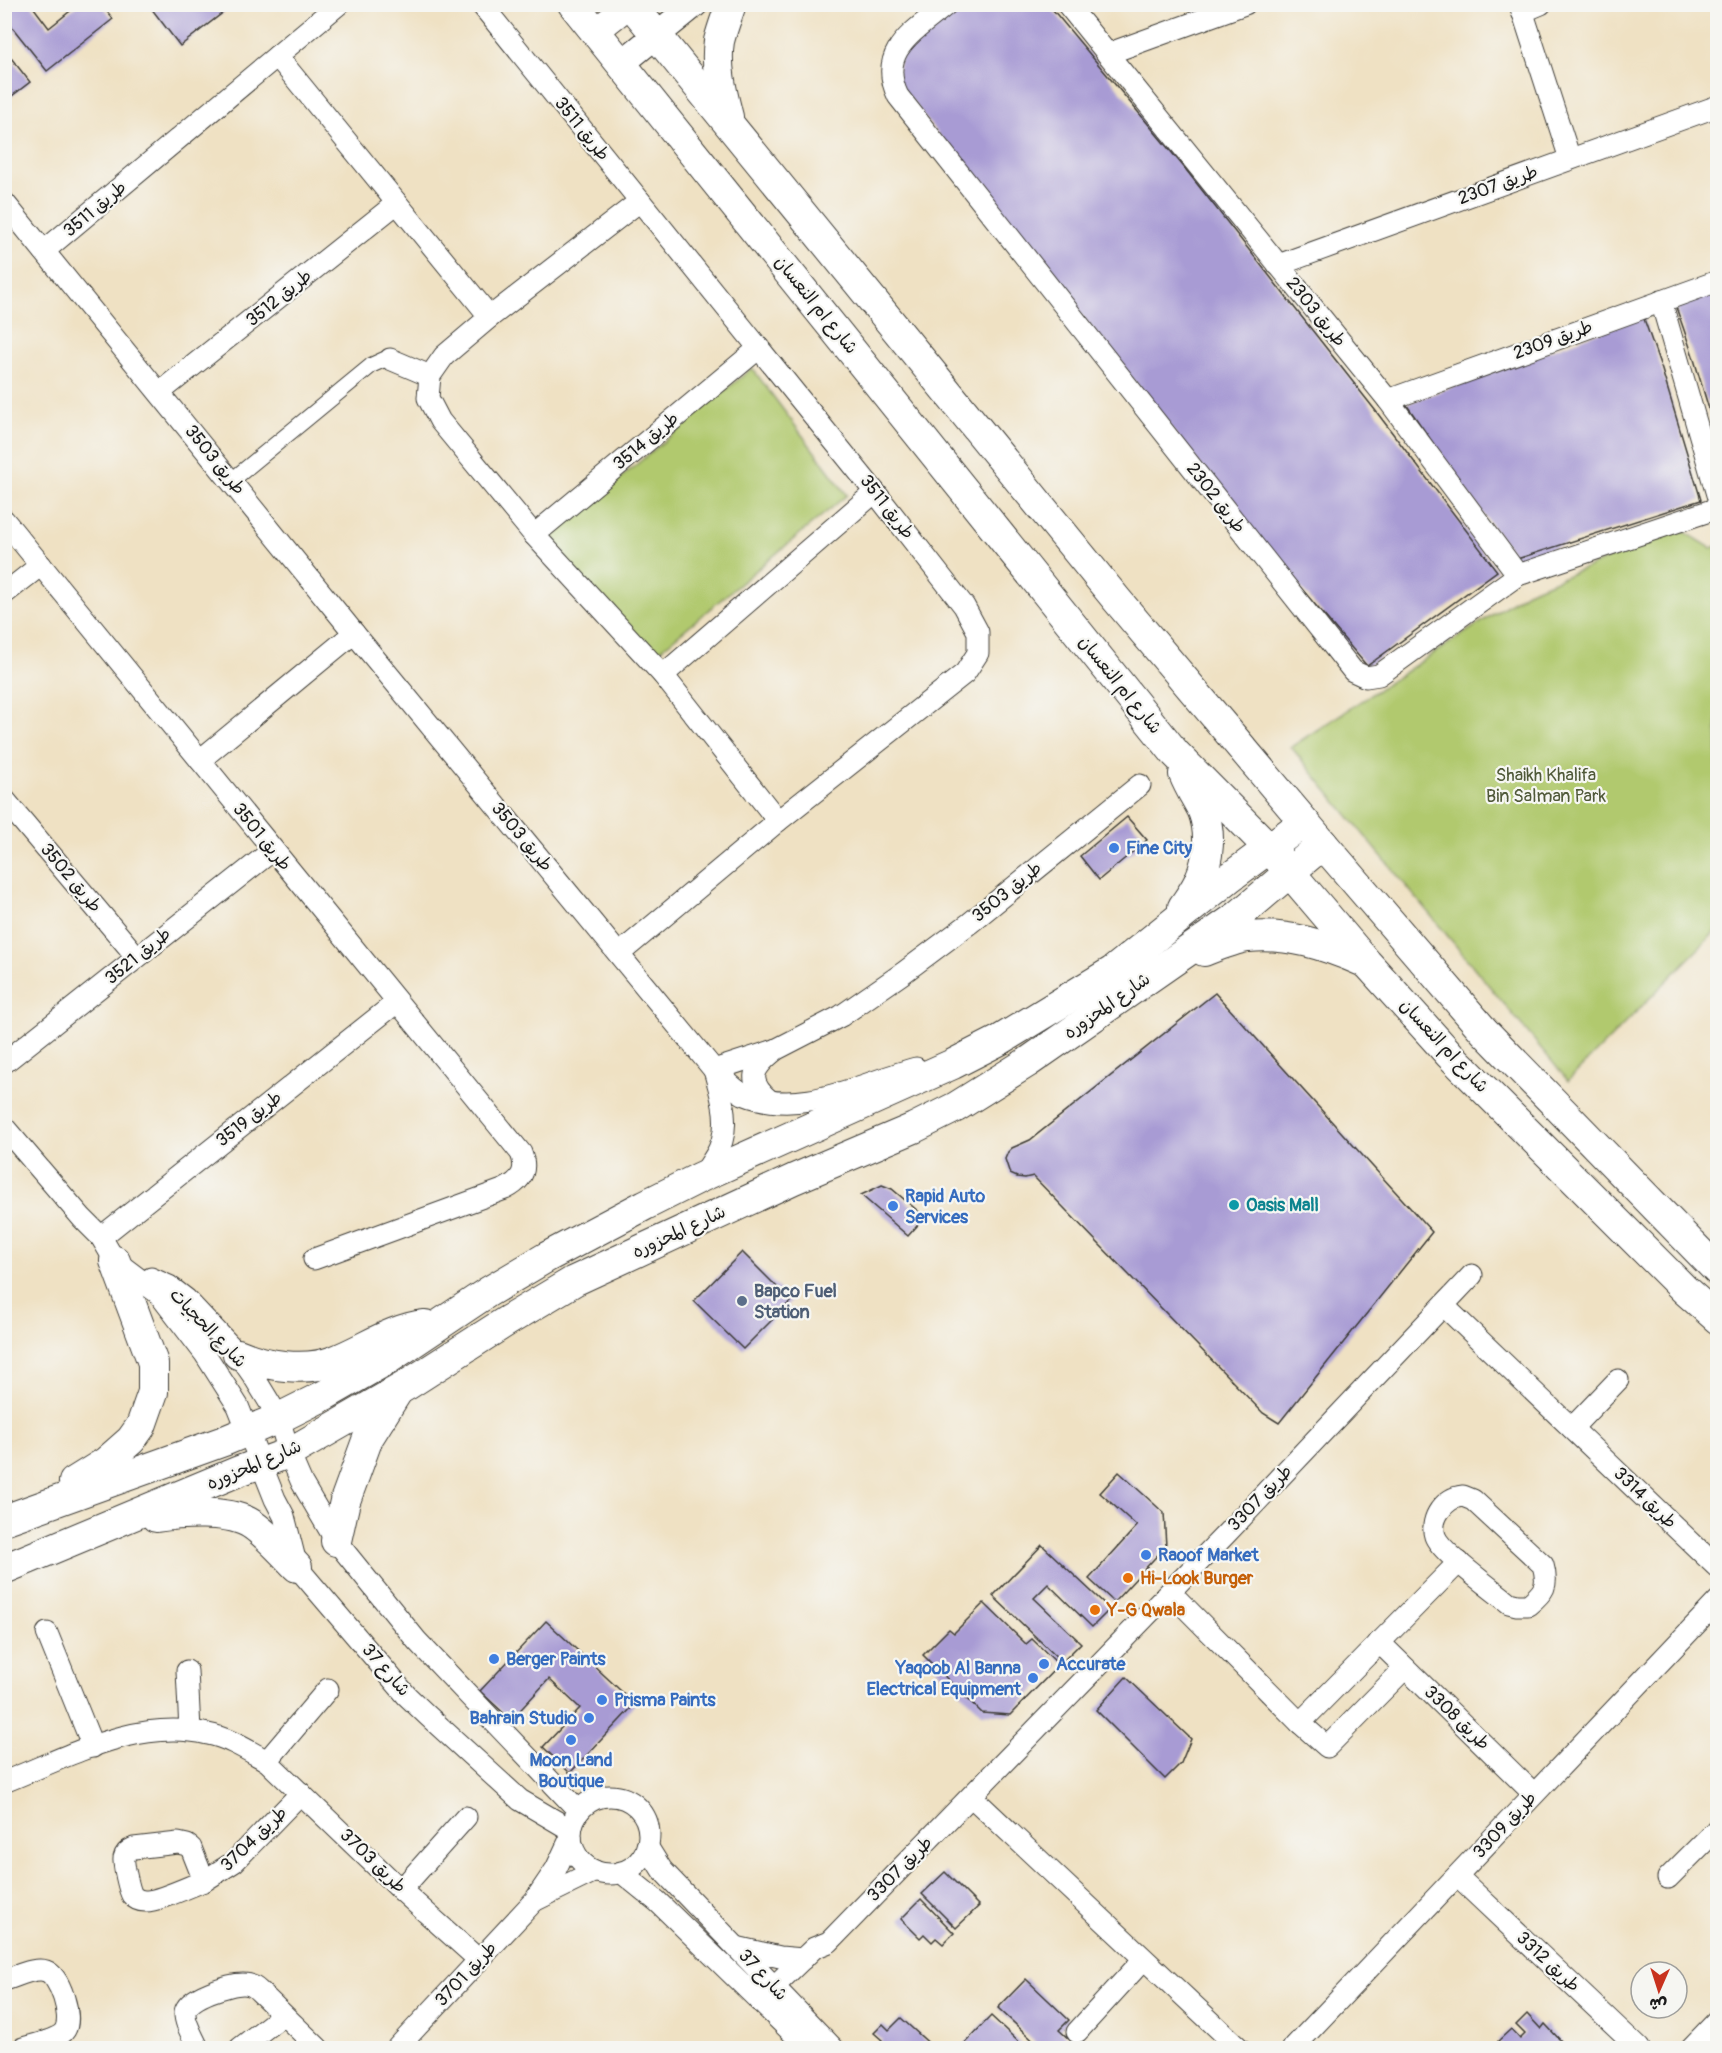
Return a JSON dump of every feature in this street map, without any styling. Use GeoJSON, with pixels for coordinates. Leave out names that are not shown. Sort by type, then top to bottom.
{"type":"FeatureCollection","features":[{"type":"Feature","properties":{"kind":"main road","name":"شارع ام النعسان"},"geometry":{"type":"LineString","coordinates":[[573,4],[1175,753],[1270,849],[1367,963],[1450,1055],[1685,1290],[1718,1319]]}},
{"type":"Feature","properties":{"kind":"main road"},"geometry":{"type":"LineString","coordinates":[[630,4],[1117,600],[1314,833],[1484,1031],[1718,1272]]}},
{"type":"Feature","properties":{"kind":"main road"},"geometry":{"type":"LineString","coordinates":[[729,123],[719,79],[718,60],[719,41],[731,4]]}},
{"type":"Feature","properties":{"kind":"main road"},"geometry":{"type":"LineString","coordinates":[[1174,923],[1200,880],[1208,839],[1208,828],[1202,811],[1175,753]]}},
{"type":"Feature","properties":{"kind":"main road","name":"شارع المحزوره"},"geometry":{"type":"LineString","coordinates":[[18,1514],[224,1441],[279,1418],[327,1394],[378,1365],[488,1292],[547,1257],[701,1177],[953,1064],[1000,1040],[1113,971],[1229,878],[1270,849],[1314,833]]}},
{"type":"Feature","properties":{"kind":"main road","name":"شارع المحزوره"},"geometry":{"type":"LineString","coordinates":[[4,1569],[115,1525],[261,1462],[289,1453],[399,1389],[574,1281],[956,1107],[1028,1062],[1238,916],[1289,873],[1314,833]]}},
{"type":"Feature","properties":{"kind":"main road"},"geometry":{"type":"LineString","coordinates":[[1164,966],[1246,937],[1284,936],[1317,943],[1367,963]]}},
{"type":"Feature","properties":{"kind":"main road"},"geometry":{"type":"LineString","coordinates":[[18,1514],[106,1462],[131,1440],[141,1426],[148,1409],[153,1392],[153,1363],[108,1249]]}},
{"type":"Feature","properties":{"kind":"main road"},"geometry":{"type":"LineString","coordinates":[[238,1354],[259,1362],[311,1366],[333,1362],[386,1335],[408,1327],[443,1324]]}},
{"type":"Feature","properties":{"kind":"main road"},"geometry":{"type":"LineString","coordinates":[[336,1541],[345,1501],[368,1438],[399,1389]]}},
{"type":"Feature","properties":{"kind":"main road"},"geometry":{"type":"LineString","coordinates":[[115,1525],[191,1513],[213,1514],[236,1519],[248,1522],[297,1567]]}},
{"type":"Feature","properties":{"kind":"street","name":"طريق 3511"},"geometry":{"type":"LineString","coordinates":[[44,251],[339,4]]}},
{"type":"Feature","properties":{"kind":"street","name":"طريق 3511"},"geometry":{"type":"LineString","coordinates":[[481,4],[875,492],[964,606],[978,632],[978,653],[965,673],[778,821],[619,954]]}},
{"type":"Feature","properties":{"kind":"street"},"geometry":{"type":"LineString","coordinates":[[596,31],[630,4]]}},
{"type":"Feature","properties":{"kind":"street"},"geometry":{"type":"LineString","coordinates":[[622,63],[695,4]]}},
{"type":"Feature","properties":{"kind":"street","name":"طريق 2302"},"geometry":{"type":"LineString","coordinates":[[947,4],[903,42],[894,54],[890,68],[891,83],[898,96],[1353,671],[1366,677],[1379,675],[1518,575],[1718,508]]}},
{"type":"Feature","properties":{"kind":"street","name":"طريق 2303"},"geometry":{"type":"LineString","coordinates":[[1067,4],[1388,400],[1518,575]]}},
{"type":"Feature","properties":{"kind":"street"},"geometry":{"type":"LineString","coordinates":[[1107,54],[1245,4]]}},
{"type":"Feature","properties":{"kind":"street"},"geometry":{"type":"LineString","coordinates":[[1528,7],[1570,159]]}},
{"type":"Feature","properties":{"kind":"street"},"geometry":{"type":"LineString","coordinates":[[277,56],[490,317]]}},
{"type":"Feature","properties":{"kind":"street","name":"طريق 2307"},"geometry":{"type":"LineString","coordinates":[[1278,265],[1718,106]]}},
{"type":"Feature","properties":{"kind":"street"},"geometry":{"type":"LineString","coordinates":[[640,201],[490,317],[444,356],[430,376],[428,398],[440,421],[534,535],[663,675],[778,821]]}},
{"type":"Feature","properties":{"kind":"street","name":"طريق 3503"},"geometry":{"type":"LineString","coordinates":[[4,202],[354,633],[714,1070],[775,1050],[841,1016],[970,923],[1140,785]]}},
{"type":"Feature","properties":{"kind":"street","name":"طريق 3512"},"geometry":{"type":"LineString","coordinates":[[160,392],[397,203]]}},
{"type":"Feature","properties":{"kind":"street","name":"طريق 2309"},"geometry":{"type":"LineString","coordinates":[[1388,400],[1718,281]]}},
{"type":"Feature","properties":{"kind":"street"},"geometry":{"type":"LineString","coordinates":[[1661,301],[1718,498]]}},
{"type":"Feature","properties":{"kind":"street","name":"طريق 3514"},"geometry":{"type":"LineString","coordinates":[[534,535],[759,348]]}},
{"type":"Feature","properties":{"kind":"street"},"geometry":{"type":"LineString","coordinates":[[231,481],[372,365],[390,359],[430,376]]}},
{"type":"Feature","properties":{"kind":"street"},"geometry":{"type":"LineString","coordinates":[[663,675],[875,492]]}},
{"type":"Feature","properties":{"kind":"street","name":"طريق 3501"},"geometry":{"type":"LineString","coordinates":[[4,520],[521,1153],[524,1168],[521,1178],[514,1184],[314,1259]]}},
{"type":"Feature","properties":{"kind":"street"},"geometry":{"type":"LineString","coordinates":[[4,594],[41,565]]}},
{"type":"Feature","properties":{"kind":"street"},"geometry":{"type":"LineString","coordinates":[[200,760],[354,633]]}},
{"type":"Feature","properties":{"kind":"street","name":"طريق 3502"},"geometry":{"type":"LineString","coordinates":[[4,800],[136,957]]}},
{"type":"Feature","properties":{"kind":"street","name":"طريق 3521"},"geometry":{"type":"LineString","coordinates":[[4,1063],[273,850]]}},
{"type":"Feature","properties":{"kind":"street","name":"طريق 3519"},"geometry":{"type":"LineString","coordinates":[[108,1249],[397,1002]]}},
{"type":"Feature","properties":{"kind":"street"},"geometry":{"type":"LineString","coordinates":[[769,1100],[759,1092],[754,1076],[756,1068],[775,1050]]}},
{"type":"Feature","properties":{"kind":"street"},"geometry":{"type":"LineString","coordinates":[[714,1070],[742,1093],[792,1103],[821,1098],[914,1068],[953,1064]]}},
{"type":"Feature","properties":{"kind":"street"},"geometry":{"type":"LineString","coordinates":[[701,1177],[720,1149],[723,1135],[725,1112],[714,1070]]}},
{"type":"Feature","properties":{"kind":"street","name":"شارع الحجيات"},"geometry":{"type":"LineString","coordinates":[[4,1127],[108,1249],[159,1294],[185,1326],[230,1392],[261,1462]]}},
{"type":"Feature","properties":{"kind":"street","name":"شارع الحجيات"},"geometry":{"type":"LineString","coordinates":[[108,1249],[170,1286],[186,1299],[238,1354],[279,1418],[289,1453],[302,1483],[336,1541],[417,1641],[574,1826]]}},
{"type":"Feature","properties":{"kind":"street","name":"طريق 3307"},"geometry":{"type":"LineString","coordinates":[[771,1999],[824,1955],[829,1942],[1170,1592],[1472,1275]]}},
{"type":"Feature","properties":{"kind":"street","name":"طريق 3314"},"geometry":{"type":"LineString","coordinates":[[1444,1306],[1717,1567]]}},
{"type":"Feature","properties":{"kind":"street"},"geometry":{"type":"LineString","coordinates":[[1572,1428],[1618,1380]]}},
{"type":"Feature","properties":{"kind":"street","name":"شارع 37"},"geometry":{"type":"LineString","coordinates":[[261,1462],[284,1516],[297,1567],[407,1696],[520,1800],[574,1826]]}},
{"type":"Feature","properties":{"kind":"street"},"geometry":{"type":"LineString","coordinates":[[1464,1496],[1473,1500],[1543,1565],[1546,1575],[1545,1588],[1528,1605],[1517,1605],[1509,1602],[1459,1562],[1436,1539],[1434,1527],[1445,1503],[1454,1497],[1464,1496]]}},
{"type":"Feature","properties":{"kind":"street"},"geometry":{"type":"LineString","coordinates":[[1300,1723],[1459,1562]]}},
{"type":"Feature","properties":{"kind":"street"},"geometry":{"type":"LineString","coordinates":[[1170,1592],[1300,1723],[1327,1747],[1405,1668]]}},
{"type":"Feature","properties":{"kind":"street","name":"طريق 3309"},"geometry":{"type":"LineString","coordinates":[[1293,2049],[1718,1601]]}},
{"type":"Feature","properties":{"kind":"street"},"geometry":{"type":"LineString","coordinates":[[47,1633],[93,1747]]}},
{"type":"Feature","properties":{"kind":"street","name":"طريق 3308"},"geometry":{"type":"LineString","coordinates":[[1379,1642],[1534,1794]]}},
{"type":"Feature","properties":{"kind":"street"},"geometry":{"type":"LineString","coordinates":[[187,1671],[190,1730]]}},
{"type":"Feature","properties":{"kind":"street"},"geometry":{"type":"LineString","coordinates":[[267,1761],[328,1689]]}},
{"type":"Feature","properties":{"kind":"street","name":"طريق 3703"},"geometry":{"type":"LineString","coordinates":[[4,1782],[93,1747],[146,1731],[190,1730],[211,1734],[267,1761],[401,1890],[479,1960]]}},
{"type":"Feature","properties":{"kind":"street","name":"طريق 3704"},"geometry":{"type":"LineString","coordinates":[[204,1881],[234,1862],[301,1793]]}},
{"type":"Feature","properties":{"kind":"street"},"geometry":{"type":"LineString","coordinates":[[613,1796],[631,1803],[644,1817],[649,1836],[647,1846],[638,1863],[621,1872],[608,1874],[595,1872],[575,1854],[574,1826],[594,1800],[613,1796]]}},
{"type":"Feature","properties":{"kind":"street"},"geometry":{"type":"LineString","coordinates":[[972,1797],[1239,2049]]}},
{"type":"Feature","properties":{"kind":"street"},"geometry":{"type":"LineString","coordinates":[[401,1890],[466,1817]]}},
{"type":"Feature","properties":{"kind":"street","name":"طريق 3701"},"geometry":{"type":"LineString","coordinates":[[398,2049],[536,1900],[556,1869],[574,1826]]}},
{"type":"Feature","properties":{"kind":"street"},"geometry":{"type":"LineString","coordinates":[[1668,1878],[1718,1828]]}},
{"type":"Feature","properties":{"kind":"street","name":"شارع 37"},"geometry":{"type":"LineString","coordinates":[[647,1846],[662,1870],[736,1947],[808,2049]]}},
{"type":"Feature","properties":{"kind":"street","name":"طريق 3701"},"geometry":{"type":"LineString","coordinates":[[536,1900],[595,1872]]}},
{"type":"Feature","properties":{"kind":"street","name":"شارع 37"},"geometry":{"type":"LineString","coordinates":[[621,1872],[833,2049]]}},
{"type":"Feature","properties":{"kind":"street","name":"طريق 3312"},"geometry":{"type":"LineString","coordinates":[[1457,1876],[1640,2049]]}},
{"type":"Feature","properties":{"kind":"street","name":"طريق 3307"},"geometry":{"type":"LineString","coordinates":[[771,1999],[802,1959],[814,1948],[829,1942]]}},
{"type":"Feature","properties":{"kind":"street"},"geometry":{"type":"LineString","coordinates":[[736,1947],[769,1955],[802,1959]]}},
{"type":"Feature","properties":{"kind":"street"},"geometry":{"type":"LineString","coordinates":[[1077,2032],[1143,1960]]}},
{"type":"Feature","properties":{"kind":"street"},"geometry":{"type":"LineString","coordinates":[[4,1980],[33,1971],[45,1971],[54,1976],[67,2009],[68,2022],[65,2031],[58,2036],[23,2049]]}},
{"type":"Feature","properties":{"kind":"street"},"geometry":{"type":"LineString","coordinates":[[198,2049],[185,2012],[188,2004],[223,1988],[245,1984],[254,1986],[318,2049]]}},
{"type":"Feature","properties":{"kind":"street"},"geometry":{"type":"LineString","coordinates":[[240,2049],[283,2015]]}},
{"type":"Feature","properties":{"kind":"street"},"geometry":{"type":"LineString","coordinates":[[1691,2049],[1718,2020]]}},
{"type":"Feature","properties":{"kind":"green space"},"geometry":{"type":"Polygon","coordinates":[[[752,368],[847,495],[648,660],[547,539],[752,368]]]}},
{"type":"Feature","properties":{"kind":"green space","name":"Shaikh Khalifa Bin Salman Park"},"geometry":{"type":"Polygon","coordinates":[[[1680,529],[1711,548],[1717,546],[1717,930],[1568,1081],[1291,747],[1527,592],[1680,529]]]}},
{"type":"Feature","properties":{"kind":"building"},"geometry":{"type":"Polygon","coordinates":[[[4,4],[31,4],[49,28],[79,4],[101,4],[113,19],[47,71],[4,17],[4,4]]]}},
{"type":"Feature","properties":{"kind":"building"},"geometry":{"type":"Polygon","coordinates":[[[148,4],[220,4],[225,11],[180,46],[148,4]]]}},
{"type":"Feature","properties":{"kind":"building"},"geometry":{"type":"Polygon","coordinates":[[[950,4],[1048,4],[1183,166],[1375,410],[1497,571],[1367,666],[1245,522],[896,81],[903,42],[950,4]]]}},
{"type":"Feature","properties":{"kind":"building"},"geometry":{"type":"Polygon","coordinates":[[[4,49],[30,82],[4,102],[4,49]]]}},
{"type":"Feature","properties":{"kind":"building"},"geometry":{"type":"Polygon","coordinates":[[[1718,291],[1718,428],[1715,429],[1676,307],[1718,291]]]}},
{"type":"Feature","properties":{"kind":"building"},"geometry":{"type":"Polygon","coordinates":[[[1643,316],[1662,370],[1701,500],[1517,559],[1406,404],[1643,316]]]}},
{"type":"Feature","properties":{"kind":"building","name":"Fine City"},"geometry":{"type":"Polygon","coordinates":[[[1127,817],[1147,840],[1099,880],[1080,856],[1127,817]]]}},
{"type":"Feature","properties":{"kind":"building","name":"Oasis Mall"},"geometry":{"type":"Polygon","coordinates":[[[1215,993],[1432,1232],[1279,1423],[1263,1413],[1033,1176],[1025,1178],[1010,1174],[1005,1159],[1012,1148],[1030,1140],[1215,993]]]}},
{"type":"Feature","properties":{"kind":"building","name":"Rapid Auto Services"},"geometry":{"type":"Polygon","coordinates":[[[882,1185],[892,1189],[925,1217],[908,1236],[861,1195],[882,1185]]]}},
{"type":"Feature","properties":{"kind":"building","name":"Bapco Fuel Station"},"geometry":{"type":"Polygon","coordinates":[[[742,1252],[791,1301],[743,1349],[694,1301],[742,1252]]]}},
{"type":"Feature","properties":{"kind":"building"},"geometry":{"type":"Polygon","coordinates":[[[1119,1472],[1164,1513],[1166,1546],[1114,1602],[1089,1579],[1137,1526],[1100,1493],[1119,1472]]]}},
{"type":"Feature","properties":{"kind":"building"},"geometry":{"type":"Polygon","coordinates":[[[1042,1545],[1110,1609],[1092,1627],[1048,1584],[1034,1598],[1081,1643],[1062,1662],[993,1596],[1042,1545]]]}},
{"type":"Feature","properties":{"kind":"building"},"geometry":{"type":"Polygon","coordinates":[[[984,1603],[1026,1644],[1032,1639],[1059,1665],[1010,1715],[982,1713],[923,1655],[949,1629],[954,1633],[984,1603]]]}},
{"type":"Feature","properties":{"kind":"building"},"geometry":{"type":"Polygon","coordinates":[[[546,1621],[635,1704],[570,1773],[543,1747],[580,1708],[549,1679],[511,1720],[480,1691],[546,1621]]]}},
{"type":"Feature","properties":{"kind":"building"},"geometry":{"type":"Polygon","coordinates":[[[1126,1677],[1191,1739],[1181,1763],[1165,1779],[1096,1710],[1126,1677]]]}},
{"type":"Feature","properties":{"kind":"building"},"geometry":{"type":"Polygon","coordinates":[[[945,1872],[979,1906],[956,1928],[922,1894],[945,1872]]]}},
{"type":"Feature","properties":{"kind":"building"},"geometry":{"type":"Polygon","coordinates":[[[921,1899],[954,1933],[943,1944],[936,1938],[932,1942],[924,1934],[920,1938],[901,1919],[921,1899]]]}},
{"type":"Feature","properties":{"kind":"building"},"geometry":{"type":"Polygon","coordinates":[[[1026,1979],[1069,2020],[1059,2030],[1072,2042],[1065,2048],[1041,2048],[998,2008],[1026,1979]]]}},
{"type":"Feature","properties":{"kind":"building"},"geometry":{"type":"Polygon","coordinates":[[[1527,2014],[1541,2029],[1545,2024],[1561,2041],[1552,2048],[1504,2048],[1498,2041],[1511,2029],[1520,2039],[1525,2034],[1516,2025],[1527,2014]]]}},
{"type":"Feature","properties":{"kind":"building"},"geometry":{"type":"Polygon","coordinates":[[[991,2016],[1025,2048],[965,2048],[962,2046],[991,2016]]]}},
{"type":"Feature","properties":{"kind":"building"},"geometry":{"type":"Polygon","coordinates":[[[901,2018],[934,2048],[874,2048],[882,2040],[874,2033],[883,2024],[889,2030],[901,2018]]]}},
{"type":"Feature","properties":{"kind":"place","name":"Fine City"},"geometry":{"type":"Point","coordinates":[1114,848]}},
{"type":"Feature","properties":{"kind":"place","name":"Oasis Mall"},"geometry":{"type":"Point","coordinates":[1234,1205]}},
{"type":"Feature","properties":{"kind":"place","name":"Rapid Auto Services"},"geometry":{"type":"Point","coordinates":[893,1206]}},
{"type":"Feature","properties":{"kind":"place","name":"Bapco Fuel Station"},"geometry":{"type":"Point","coordinates":[742,1301]}},
{"type":"Feature","properties":{"kind":"place","name":"Raoof Market"},"geometry":{"type":"Point","coordinates":[1146,1555]}},
{"type":"Feature","properties":{"kind":"place","name":"Hi-Look Burger"},"geometry":{"type":"Point","coordinates":[1128,1578]}},
{"type":"Feature","properties":{"kind":"place","name":"Y-G Qwala"},"geometry":{"type":"Point","coordinates":[1095,1610]}},
{"type":"Feature","properties":{"kind":"place","name":"Berger Paints"},"geometry":{"type":"Point","coordinates":[494,1659]}},
{"type":"Feature","properties":{"kind":"place","name":"Accurate"},"geometry":{"type":"Point","coordinates":[1044,1664]}},
{"type":"Feature","properties":{"kind":"place","name":"Yaqoob Al Banna Electrical Equipment"},"geometry":{"type":"Point","coordinates":[1033,1678]}},
{"type":"Feature","properties":{"kind":"place","name":"Prisma Paints"},"geometry":{"type":"Point","coordinates":[602,1700]}},
{"type":"Feature","properties":{"kind":"place","name":"Bahrain Studio"},"geometry":{"type":"Point","coordinates":[589,1718]}},
{"type":"Feature","properties":{"kind":"place","name":"Moon Land Boutique"},"geometry":{"type":"Point","coordinates":[571,1740]}}]}
